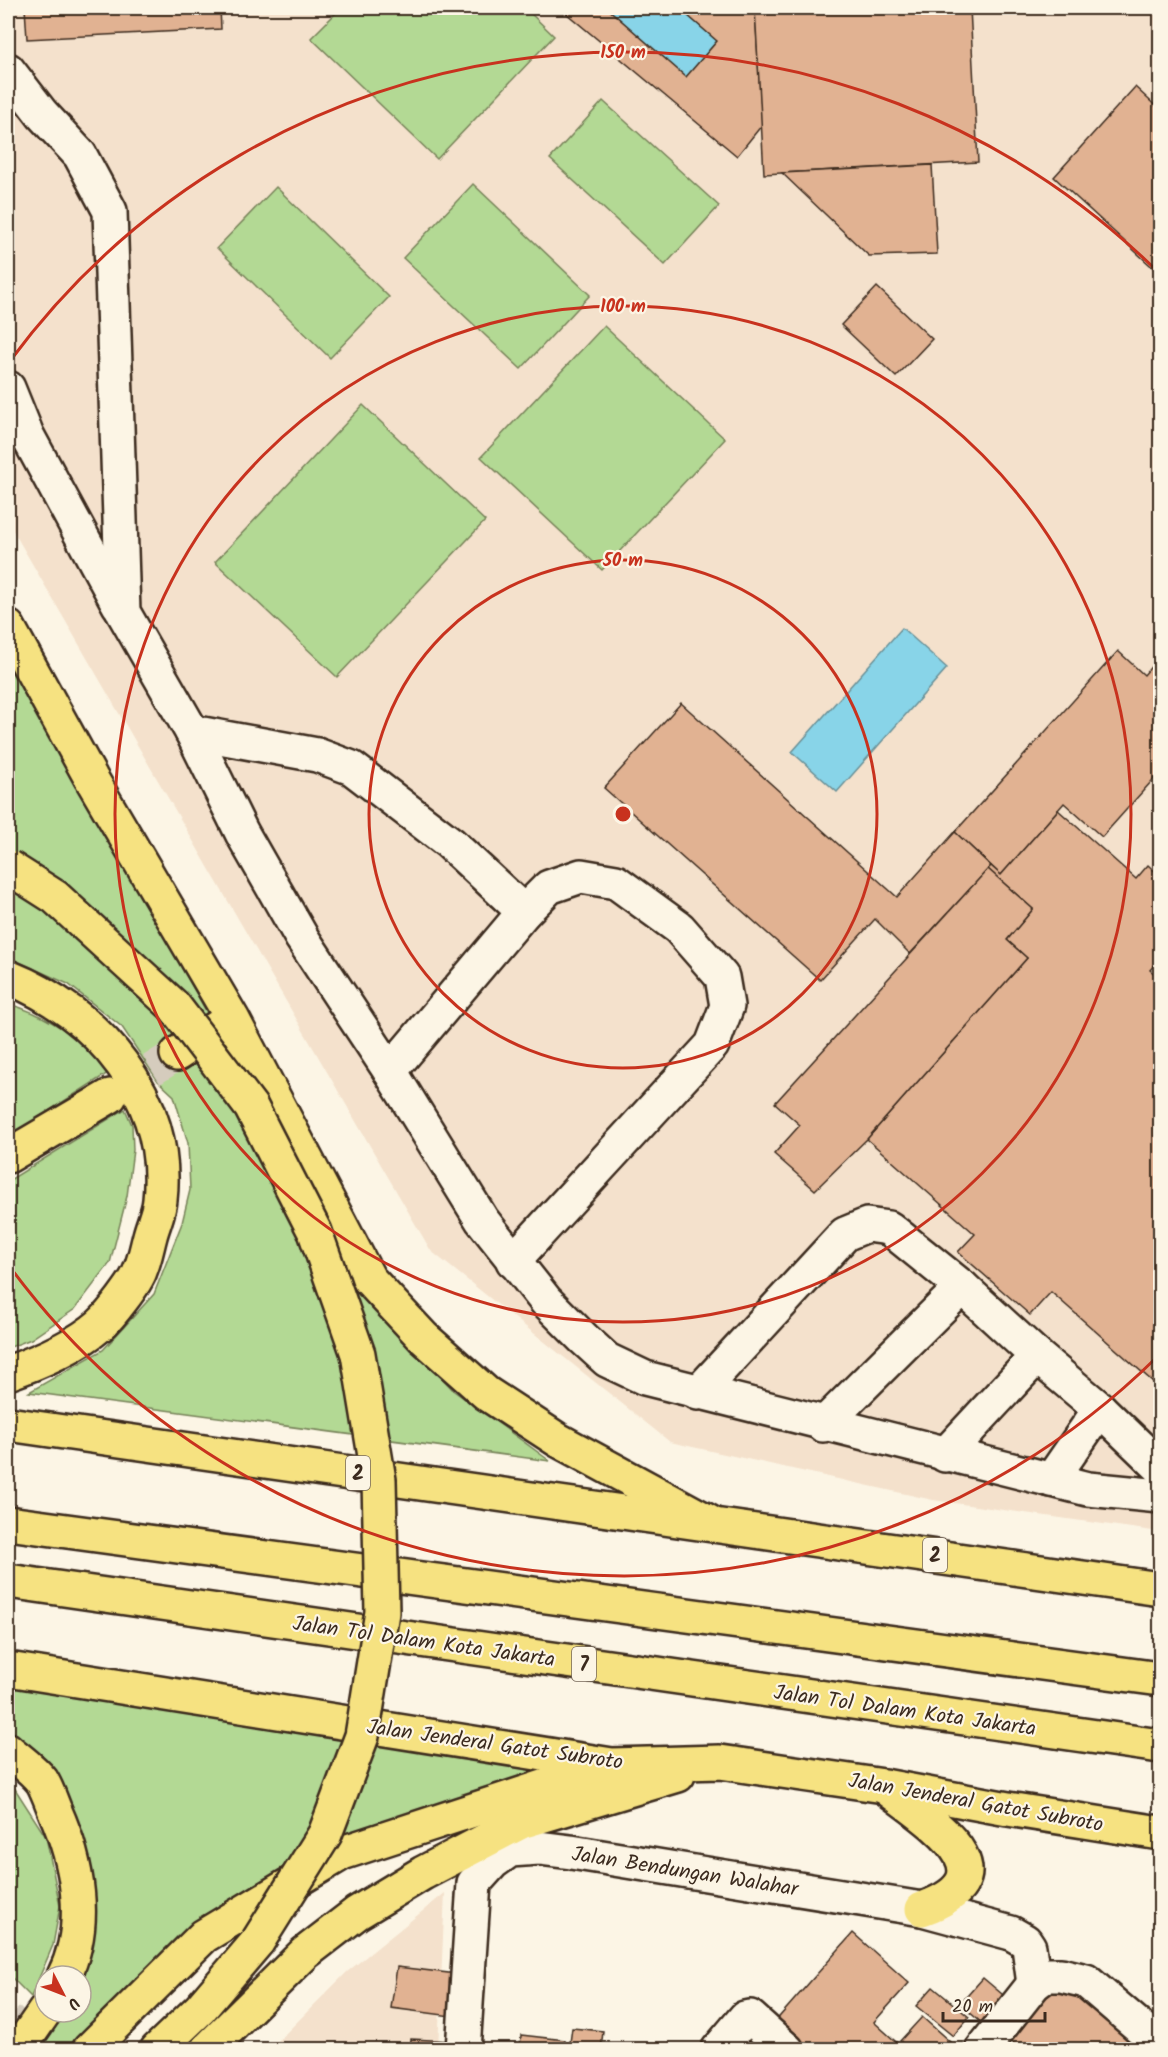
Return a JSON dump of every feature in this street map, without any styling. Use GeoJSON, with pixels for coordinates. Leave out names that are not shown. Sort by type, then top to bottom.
{"type":"FeatureCollection","features":[{"type":"Feature","properties":{"kind":"highway"},"geometry":{"type":"LineString","coordinates":[[8,627],[91,778],[232,1018],[369,1279],[423,1337],[486,1393],[558,1440],[709,1522]]}},
{"type":"Feature","properties":{"kind":"highway"},"geometry":{"type":"LineString","coordinates":[[8,867],[55,897],[174,1006],[250,1107],[315,1232],[358,1354],[379,1479],[382,1612],[362,1736],[325,1834],[258,1941],[200,2009],[157,2049]]}},
{"type":"Feature","properties":{"kind":"highway"},"geometry":{"type":"LineString","coordinates":[[8,977],[35,988],[84,1023],[125,1065],[146,1104],[158,1152],[160,1201],[140,1273],[100,1325],[44,1360],[8,1373]]}},
{"type":"Feature","properties":{"kind":"highway"},"geometry":{"type":"LineString","coordinates":[[177,1054],[232,1018]]}},
{"type":"Feature","properties":{"kind":"highway"},"geometry":{"type":"LineString","coordinates":[[8,1156],[110,1096]]}},
{"type":"Feature","properties":{"kind":"highway","name":"2"},"geometry":{"type":"LineString","coordinates":[[8,1424],[709,1522],[1161,1589]]}},
{"type":"Feature","properties":{"kind":"highway"},"geometry":{"type":"LineString","coordinates":[[8,1523],[1161,1679]]}},
{"type":"Feature","properties":{"kind":"highway","name":"Jalan Tol Dalam Kota Jakarta"},"geometry":{"type":"LineString","coordinates":[[8,1581],[1161,1746]]}},
{"type":"Feature","properties":{"kind":"highway","name":"Jalan Jenderal Gatot Subroto"},"geometry":{"type":"LineString","coordinates":[[8,1670],[612,1765],[720,1762],[884,1786],[1008,1809],[1161,1833]]}},
{"type":"Feature","properties":{"kind":"highway"},"geometry":{"type":"LineString","coordinates":[[8,1750],[42,1781],[62,1826],[75,1867],[79,1917],[69,1964]]}},
{"type":"Feature","properties":{"kind":"highway"},"geometry":{"type":"LineString","coordinates":[[207,2049],[305,1953],[357,1913],[460,1852],[521,1822],[720,1762]]}},
{"type":"Feature","properties":{"kind":"highway"},"geometry":{"type":"LineString","coordinates":[[89,2049],[204,1936],[342,1853],[612,1765]]}},
{"type":"Feature","properties":{"kind":"highway"},"geometry":{"type":"LineString","coordinates":[[884,1786],[945,1833],[961,1851],[965,1866],[955,1894],[946,1901],[922,1909]]}},
{"type":"Feature","properties":{"kind":"highway"},"geometry":{"type":"LineString","coordinates":[[18,2049],[36,2024]]}},
{"type":"Feature","properties":{"kind":"street"},"geometry":{"type":"LineString","coordinates":[[8,70],[42,114],[80,155],[110,211],[123,612]]}},
{"type":"Feature","properties":{"kind":"street"},"geometry":{"type":"LineString","coordinates":[[8,388],[27,435],[123,612],[192,732],[242,833],[302,938],[390,1071],[482,1220],[546,1301],[607,1360],[645,1378],[698,1393],[945,1455],[1088,1489],[1161,1496]]}},
{"type":"Feature","properties":{"kind":"street"},"geometry":{"type":"LineString","coordinates":[[192,732],[317,754],[352,768],[450,843],[524,912]]}},
{"type":"Feature","properties":{"kind":"street"},"geometry":{"type":"LineString","coordinates":[[390,1071],[524,912],[549,887],[581,876],[616,882],[679,928],[722,977],[728,1006],[712,1045],[513,1261]]}},
{"type":"Feature","properties":{"kind":"street"},"geometry":{"type":"LineString","coordinates":[[698,1393],[845,1233],[867,1225],[890,1228],[962,1287],[1037,1356],[1100,1409],[1161,1467]]}},
{"type":"Feature","properties":{"kind":"street"},"geometry":{"type":"LineString","coordinates":[[823,1425],[962,1287]]}},
{"type":"Feature","properties":{"kind":"street"},"geometry":{"type":"LineString","coordinates":[[945,1455],[1037,1356]]}},
{"type":"Feature","properties":{"kind":"street"},"geometry":{"type":"LineString","coordinates":[[1051,1480],[1100,1409]]}},
{"type":"Feature","properties":{"kind":"street","name":"Jalan Bendungan Walahar"},"geometry":{"type":"LineString","coordinates":[[463,2049],[474,1883],[493,1862],[510,1850],[539,1848],[922,1909],[1011,1934],[1025,1941],[1047,1979]]}},
{"type":"Feature","properties":{"kind":"street"},"geometry":{"type":"LineString","coordinates":[[981,2049],[1047,1979],[1086,1981],[1161,2044]]}},
{"type":"Feature","properties":{"kind":"street"},"geometry":{"type":"LineString","coordinates":[[718,2049],[745,2018],[750,2017],[787,2049]]}},
{"type":"Feature","properties":{"kind":"shaded area"},"geometry":{"type":"Polygon","coordinates":[[[8,8],[1160,8],[1160,1532],[933,1500],[670,1442],[431,1251],[8,522],[8,8]]]}},
{"type":"Feature","properties":{"kind":"shaded area"},"geometry":{"type":"Polygon","coordinates":[[[445,1893],[438,2049],[269,2050],[347,1972],[445,1893]]]}},
{"type":"Feature","properties":{"kind":"green space"},"geometry":{"type":"Polygon","coordinates":[[[341,8],[525,8],[554,36],[437,159],[311,38],[341,8]]]}},
{"type":"Feature","properties":{"kind":"green space"},"geometry":{"type":"Polygon","coordinates":[[[603,101],[719,206],[665,265],[550,159],[603,101]]]}},
{"type":"Feature","properties":{"kind":"green space"},"geometry":{"type":"Polygon","coordinates":[[[473,184],[590,295],[521,369],[403,258],[473,184]]]}},
{"type":"Feature","properties":{"kind":"green space"},"geometry":{"type":"Polygon","coordinates":[[[276,187],[389,297],[330,358],[217,248],[276,187]]]}},
{"type":"Feature","properties":{"kind":"green space"},"geometry":{"type":"Polygon","coordinates":[[[604,326],[725,439],[602,570],[481,457],[604,326]]]}},
{"type":"Feature","properties":{"kind":"green space"},"geometry":{"type":"Polygon","coordinates":[[[363,405],[485,521],[337,677],[215,562],[363,405]]]}},
{"type":"Feature","properties":{"kind":"green space"},"geometry":{"type":"Polygon","coordinates":[[[8,656],[365,1296],[454,1391],[550,1461],[29,1392],[103,1350],[154,1294],[182,1223],[190,1190],[188,1143],[174,1096],[158,1081],[122,1027],[68,984],[8,957],[8,656]]]}},
{"type":"Feature","properties":{"kind":"green space"},"geometry":{"type":"Polygon","coordinates":[[[8,1004],[35,1014],[64,1030],[90,1050],[108,1073],[8,1137],[8,1004]]]}},
{"type":"Feature","properties":{"kind":"green space"},"geometry":{"type":"Polygon","coordinates":[[[125,1109],[132,1125],[133,1150],[127,1196],[110,1263],[75,1309],[31,1339],[8,1348],[8,1181],[125,1109]]]}},
{"type":"Feature","properties":{"kind":"green space"},"geometry":{"type":"Polygon","coordinates":[[[8,1669],[612,1765],[342,1853],[204,1936],[89,2049],[18,2050],[36,2024],[93,2024],[93,1964],[79,1964],[75,1867],[8,1750],[8,1669]]]}},
{"type":"Feature","properties":{"kind":"green space"},"geometry":{"type":"Polygon","coordinates":[[[8,1778],[46,1837],[60,1906],[53,1945],[45,1964],[33,1964],[31,1997],[8,1974],[8,1778]]]}},
{"type":"Feature","properties":{"kind":"water"},"geometry":{"type":"Polygon","coordinates":[[[607,8],[679,8],[717,41],[686,77],[607,8]]]}},
{"type":"Feature","properties":{"kind":"water"},"geometry":{"type":"Polygon","coordinates":[[[902,628],[947,668],[837,792],[792,752],[902,628]]]}},
{"type":"Feature","properties":{"kind":"building"},"geometry":{"type":"Polygon","coordinates":[[[25,8],[220,8],[221,29],[27,39],[25,8]]]}},
{"type":"Feature","properties":{"kind":"building"},"geometry":{"type":"Polygon","coordinates":[[[560,8],[607,8],[686,77],[717,41],[679,8],[755,8],[762,125],[737,156],[560,8]]]}},
{"type":"Feature","properties":{"kind":"building"},"geometry":{"type":"Polygon","coordinates":[[[755,8],[970,8],[978,162],[764,174],[755,8]]]}},
{"type":"Feature","properties":{"kind":"building"},"geometry":{"type":"Polygon","coordinates":[[[1135,87],[1160,110],[1160,274],[1054,177],[1135,87]]]}},
{"type":"Feature","properties":{"kind":"building"},"geometry":{"type":"Polygon","coordinates":[[[932,165],[937,254],[869,256],[782,173],[932,165]]]}},
{"type":"Feature","properties":{"kind":"building"},"geometry":{"type":"Polygon","coordinates":[[[877,287],[932,339],[896,377],[841,325],[877,287]]]}},
{"type":"Feature","properties":{"kind":"building"},"geometry":{"type":"Polygon","coordinates":[[[1118,651],[1144,675],[1160,656],[1160,772],[1102,837],[1064,803],[1001,875],[955,832],[1118,651]]]}},
{"type":"Feature","properties":{"kind":"building"},"geometry":{"type":"Polygon","coordinates":[[[681,703],[897,897],[955,832],[991,866],[910,954],[875,919],[820,980],[604,788],[681,703]]]}},
{"type":"Feature","properties":{"kind":"building"},"geometry":{"type":"Polygon","coordinates":[[[1058,810],[1136,879],[1148,865],[1160,876],[1160,959],[1150,970],[1157,976],[1160,972],[1160,1388],[1051,1292],[1030,1315],[958,1252],[975,1234],[867,1139],[1027,958],[1007,940],[1033,909],[988,869],[991,866],[1001,875],[1058,810]]]}},
{"type":"Feature","properties":{"kind":"building"},"geometry":{"type":"Polygon","coordinates":[[[988,869],[1033,909],[1007,940],[1027,958],[867,1139],[815,1190],[774,1154],[800,1125],[775,1103],[988,869]]]}},
{"type":"Feature","properties":{"kind":"building"},"geometry":{"type":"Polygon","coordinates":[[[853,1933],[909,1983],[874,2022],[905,2050],[802,2050],[773,2024],[853,1933]]]}},
{"type":"Feature","properties":{"kind":"building"},"geometry":{"type":"Polygon","coordinates":[[[397,1967],[457,1974],[451,2016],[391,2008],[397,1967]]]}},
{"type":"Feature","properties":{"kind":"building"},"geometry":{"type":"Polygon","coordinates":[[[983,1978],[1015,2005],[991,2031],[960,2004],[983,1978]]]}},
{"type":"Feature","properties":{"kind":"building"},"geometry":{"type":"Polygon","coordinates":[[[1056,1982],[1091,2003],[1145,2050],[1021,2050],[1003,2034],[1056,1982]]]}},
{"type":"Feature","properties":{"kind":"building"},"geometry":{"type":"Polygon","coordinates":[[[933,1987],[969,2017],[953,2036],[916,2006],[933,1987]]]}},
{"type":"Feature","properties":{"kind":"building"},"geometry":{"type":"Polygon","coordinates":[[[922,2017],[959,2050],[910,2050],[900,2041],[922,2017]]]}},
{"type":"Feature","properties":{"kind":"building"},"geometry":{"type":"Polygon","coordinates":[[[572,2028],[603,2031],[601,2050],[569,2050],[572,2028]]]}},
{"type":"Feature","properties":{"kind":"building"},"geometry":{"type":"Polygon","coordinates":[[[521,2035],[565,2040],[564,2050],[520,2050],[521,2035]]]}},
{"type":"Feature","properties":{"kind":"building"},"geometry":{"type":"Polygon","coordinates":[[[411,2039],[451,2041],[451,2050],[410,2050],[411,2039]]]}},
{"type":"Feature","properties":{"kind":"tunnel"},"geometry":{"type":"LineString","coordinates":[[110,1096],[177,1054]]}},
{"type":"Feature","properties":{"kind":"tunnel"},"geometry":{"type":"LineString","coordinates":[[8,2018],[39,2050]]}}]}
